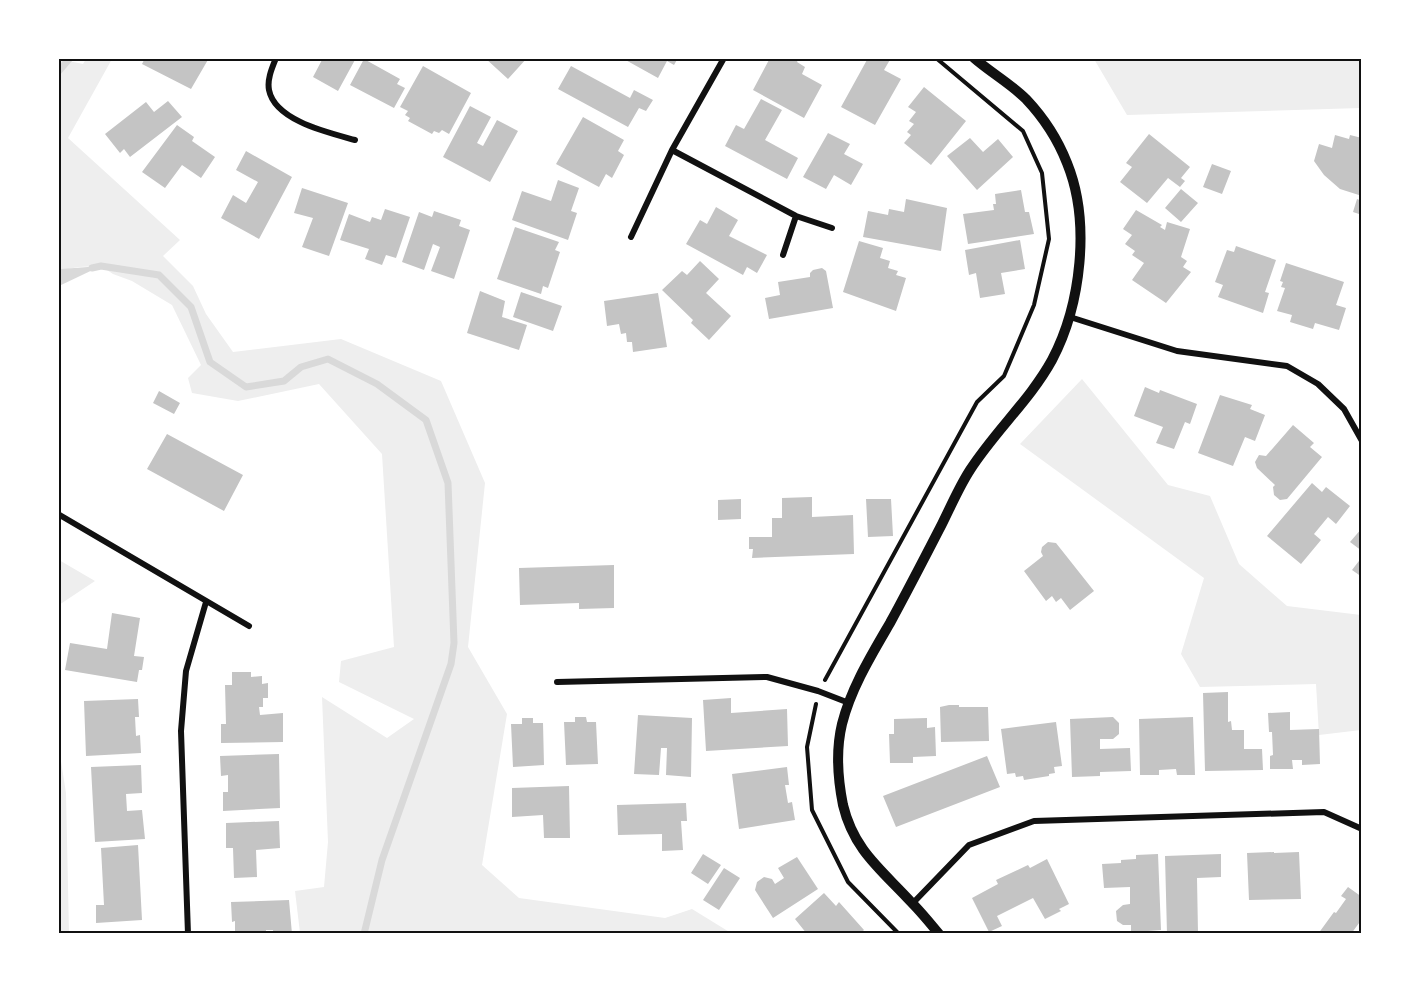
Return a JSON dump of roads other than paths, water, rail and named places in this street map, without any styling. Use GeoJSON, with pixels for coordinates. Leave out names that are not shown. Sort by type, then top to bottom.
{"type":"FeatureCollection","features":[{"type":"Feature","properties":{"kind":"street"},"geometry":{"type":"LineString","coordinates":[[276,58],[269,82],[269,92],[274,101],[292,118],[304,125],[355,140]]}},
{"type":"Feature","properties":{"kind":"street"},"geometry":{"type":"LineString","coordinates":[[631,237],[672,150],[724,58]]}},
{"type":"Feature","properties":{"kind":"street"},"geometry":{"type":"LineString","coordinates":[[939,933],[867,857],[854,835],[844,806],[839,775],[842,725],[872,655],[970,470],[1051,362],[1070,317],[1078,278],[1080,220],[1068,164],[1043,120],[1024,98],[974,58]]}},
{"type":"Feature","properties":{"kind":"street"},"geometry":{"type":"LineString","coordinates":[[672,150],[796,216],[832,228]]}},
{"type":"Feature","properties":{"kind":"street"},"geometry":{"type":"LineString","coordinates":[[783,255],[796,216]]}},
{"type":"Feature","properties":{"kind":"street"},"geometry":{"type":"LineString","coordinates":[[1070,317],[1177,351],[1287,366],[1318,384],[1344,409],[1362,441]]}},
{"type":"Feature","properties":{"kind":"street"},"geometry":{"type":"LineString","coordinates":[[58,514],[249,626]]}},
{"type":"Feature","properties":{"kind":"street"},"geometry":{"type":"LineString","coordinates":[[188,933],[181,731],[186,671],[206,602]]}},
{"type":"Feature","properties":{"kind":"street"},"geometry":{"type":"LineString","coordinates":[[557,682],[767,677],[818,691],[850,703]]}},
{"type":"Feature","properties":{"kind":"street"},"geometry":{"type":"LineString","coordinates":[[913,903],[969,845],[1034,821],[1324,812],[1362,829]]}},
{"type":"Feature","properties":{"kind":"waterway"},"geometry":{"type":"LineString","coordinates":[[58,72],[70,58]]}},
{"type":"Feature","properties":{"kind":"waterway"},"geometry":{"type":"LineString","coordinates":[[92,268],[101,266],[159,275],[191,307],[210,362],[246,387],[284,381],[301,367],[328,359],[377,384],[426,420],[448,483],[454,643],[451,664],[382,860],[364,934]]}}]}
